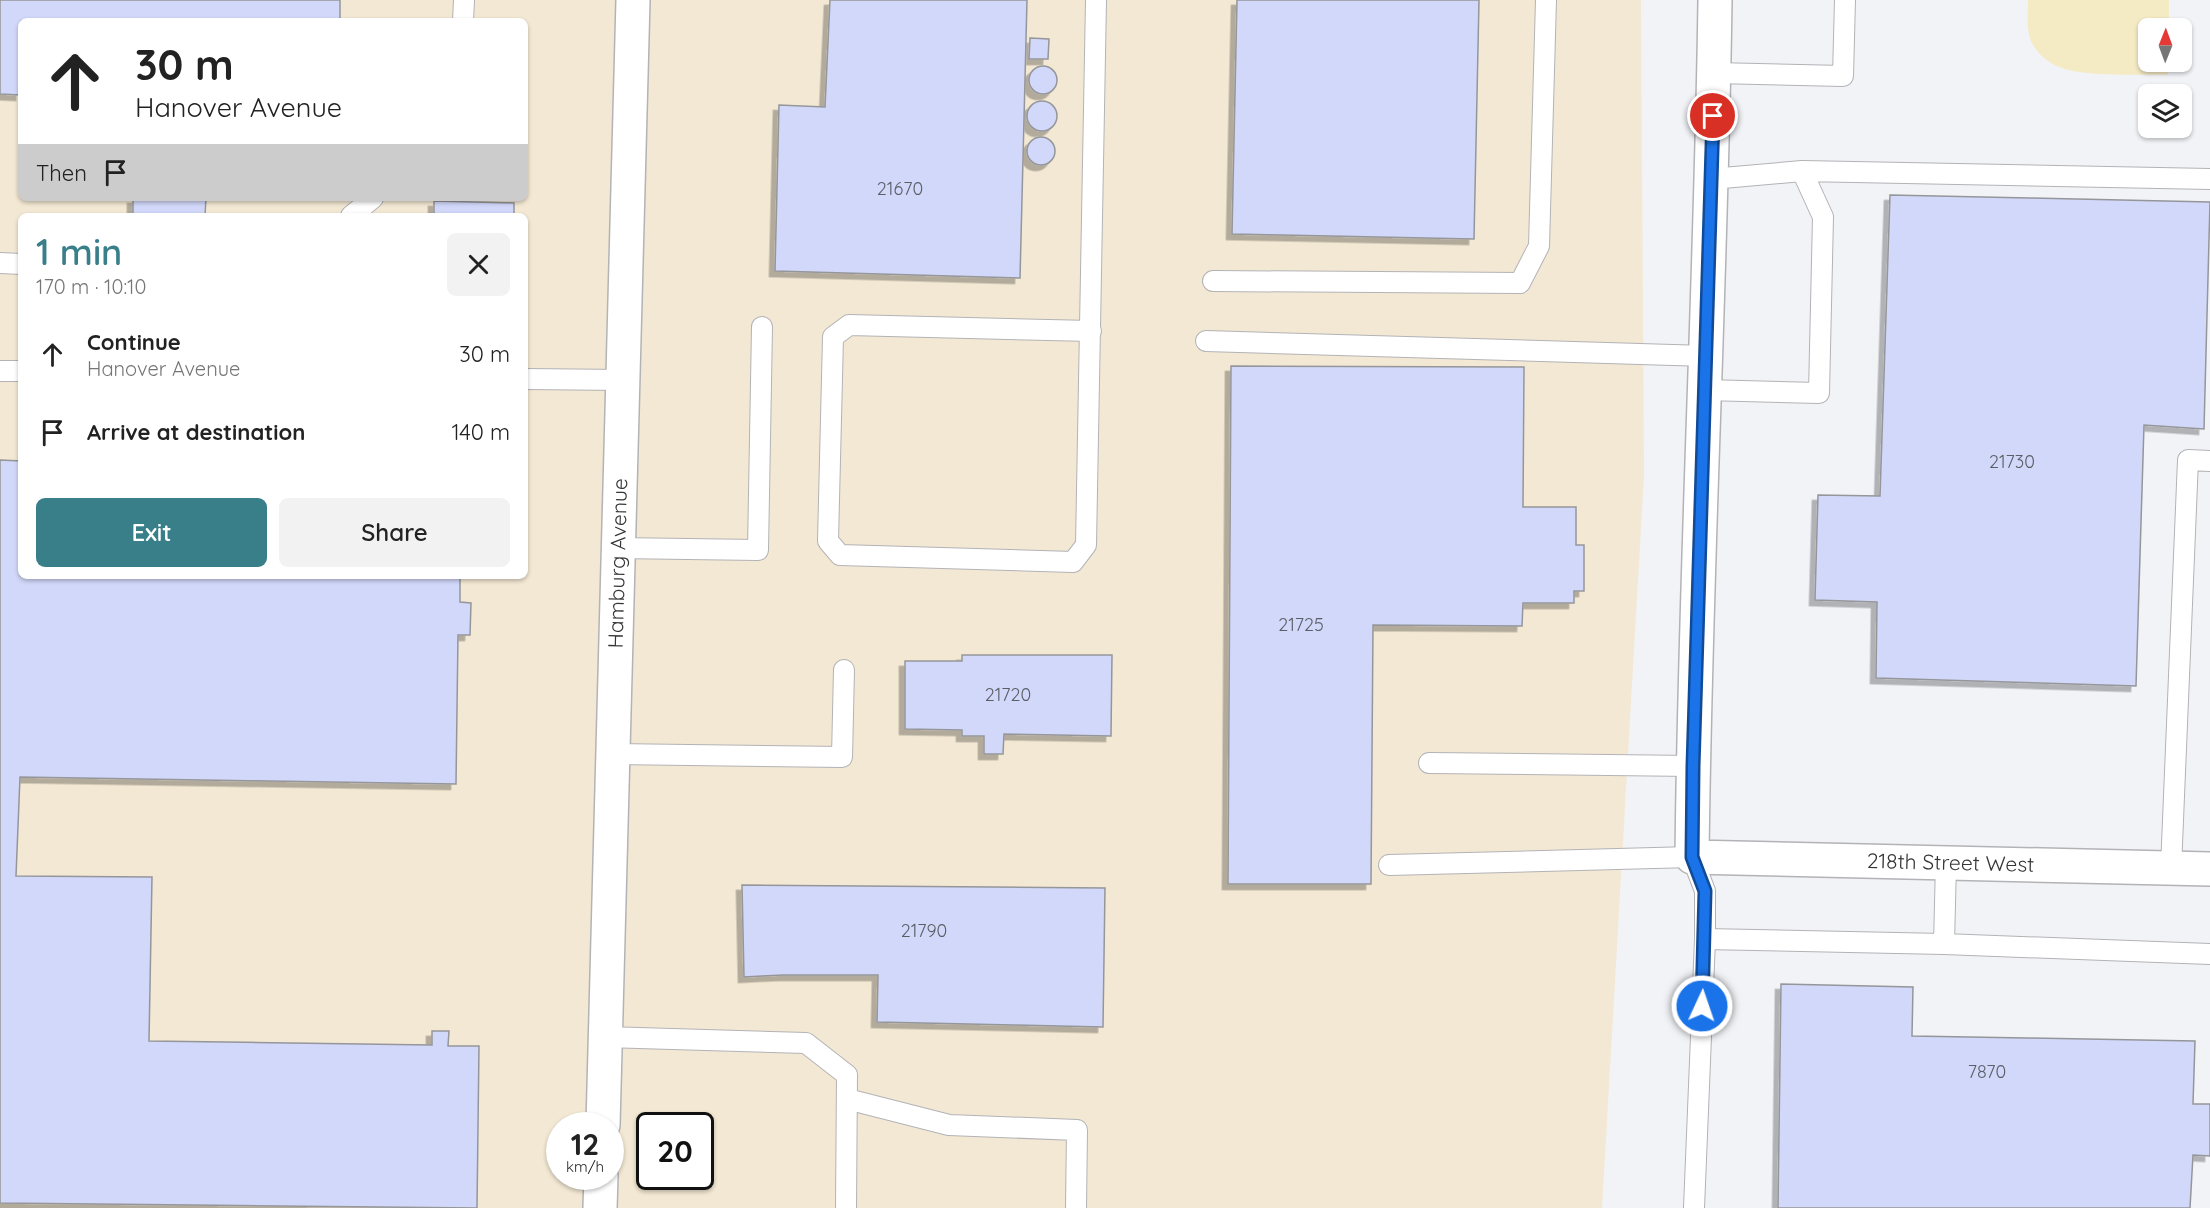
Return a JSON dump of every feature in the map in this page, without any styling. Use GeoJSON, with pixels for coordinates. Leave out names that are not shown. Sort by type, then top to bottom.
{"type":"FeatureCollection","features":[{"type":"Feature","properties":{"kind":"street","name":"Hamburg Avenue"},"geometry":{"type":"LineString","coordinates":[[603,1112],[633,0]]}},
{"type":"Feature","properties":{"kind":"street"},"geometry":{"type":"LineString","coordinates":[[1692,857],[1715,0]]}},
{"type":"Feature","properties":{"kind":"street","name":"218th Street West"},"geometry":{"type":"LineString","coordinates":[[1692,857],[2210,869]]}},
{"type":"Feature","properties":{"kind":"street"},"geometry":{"type":"LineString","coordinates":[[600,1208],[601,1190]]}},
{"type":"Feature","properties":{"kind":"lane"},"geometry":{"type":"LineString","coordinates":[[463,18],[464,0]]}},
{"type":"Feature","properties":{"kind":"lane"},"geometry":{"type":"LineString","coordinates":[[1091,330],[849,324],[833,337],[828,542],[840,555],[1073,562],[1086,545],[1091,330],[1096,0]]}},
{"type":"Feature","properties":{"kind":"lane"},"geometry":{"type":"LineString","coordinates":[[1213,281],[1520,283],[1539,246],[1546,0]]}},
{"type":"Feature","properties":{"kind":"lane"},"geometry":{"type":"LineString","coordinates":[[1714,74],[1843,76],[1845,0]]}},
{"type":"Feature","properties":{"kind":"lane"},"geometry":{"type":"LineString","coordinates":[[1711,179],[1802,171],[2210,179]]}},
{"type":"Feature","properties":{"kind":"lane"},"geometry":{"type":"LineString","coordinates":[[1706,390],[1819,393],[1823,217],[1802,171]]}},
{"type":"Feature","properties":{"kind":"lane"},"geometry":{"type":"LineString","coordinates":[[355,213],[369,201]]}},
{"type":"Feature","properties":{"kind":"lane"},"geometry":{"type":"LineString","coordinates":[[0,263],[18,264]]}},
{"type":"Feature","properties":{"kind":"lane"},"geometry":{"type":"LineString","coordinates":[[617,548],[758,550],[762,327]]}},
{"type":"Feature","properties":{"kind":"lane"},"geometry":{"type":"LineString","coordinates":[[1206,341],[1706,356]]}},
{"type":"Feature","properties":{"kind":"lane"},"geometry":{"type":"LineString","coordinates":[[0,371],[18,371]]}},
{"type":"Feature","properties":{"kind":"lane"},"geometry":{"type":"LineString","coordinates":[[528,379],[623,380]]}},
{"type":"Feature","properties":{"kind":"lane"},"geometry":{"type":"LineString","coordinates":[[2171,868],[2188,460],[2210,461]]}},
{"type":"Feature","properties":{"kind":"lane"},"geometry":{"type":"LineString","coordinates":[[613,754],[842,757],[843,670]]}},
{"type":"Feature","properties":{"kind":"lane"},"geometry":{"type":"LineString","coordinates":[[1430,763],[1693,766]]}},
{"type":"Feature","properties":{"kind":"lane"},"geometry":{"type":"LineString","coordinates":[[1389,865],[1692,857],[1705,891],[1694,1208]]}},
{"type":"Feature","properties":{"kind":"lane"},"geometry":{"type":"LineString","coordinates":[[1944,944],[1946,863]]}},
{"type":"Feature","properties":{"kind":"lane"},"geometry":{"type":"LineString","coordinates":[[1705,939],[1944,944],[2210,954]]}},
{"type":"Feature","properties":{"kind":"lane"},"geometry":{"type":"LineString","coordinates":[[605,1037],[806,1043],[847,1075],[846,1208]]}},
{"type":"Feature","properties":{"kind":"lane"},"geometry":{"type":"LineString","coordinates":[[847,1098],[949,1125],[1077,1130],[1076,1208]]}},
{"type":"Feature","properties":{"kind":"shaded area"},"geometry":{"type":"Polygon","coordinates":[[[0,0],[1641,0],[1644,475],[1602,1208],[0,1208],[0,0]]]}},
{"type":"Feature","properties":{"kind":"sand"},"geometry":{"type":"Polygon","coordinates":[[[2028,0],[2169,0],[2169,18],[2138,18],[2138,72],[2168,72],[2168,75],[2085,73],[2062,68],[2040,54],[2031,41],[2028,26],[2028,0]]]}},
{"type":"Feature","properties":{"kind":"building"},"geometry":{"type":"Polygon","coordinates":[[[0,0],[340,0],[340,18],[18,18],[18,95],[0,94],[0,0]]]}},
{"type":"Feature","properties":{"kind":"building"},"geometry":{"type":"Polygon","coordinates":[[[830,0],[1027,0],[1020,278],[775,271],[779,105],[825,107],[830,0]]]}},
{"type":"Feature","properties":{"kind":"building"},"geometry":{"type":"Polygon","coordinates":[[[1237,0],[1479,0],[1474,239],[1232,234],[1237,0]]]}},
{"type":"Feature","properties":{"kind":"building"},"geometry":{"type":"Polygon","coordinates":[[[1030,38],[1049,39],[1048,59],[1029,59],[1030,38]]]}},
{"type":"Feature","properties":{"kind":"building"},"geometry":{"type":"Polygon","coordinates":[[[1043,66],[1053,70],[1057,80],[1053,90],[1043,94],[1033,90],[1029,80],[1033,70],[1043,66]]]}},
{"type":"Feature","properties":{"kind":"building"},"geometry":{"type":"Polygon","coordinates":[[[1042,101],[1048,102],[1056,110],[1056,122],[1048,130],[1042,131],[1036,130],[1028,122],[1027,116],[1028,110],[1036,102],[1042,101]]]}},
{"type":"Feature","properties":{"kind":"building"},"geometry":{"type":"Polygon","coordinates":[[[1041,137],[1051,141],[1055,151],[1051,161],[1041,165],[1031,161],[1027,151],[1031,141],[1041,137]]]}},
{"type":"Feature","properties":{"kind":"building"},"geometry":{"type":"Polygon","coordinates":[[[1890,195],[2210,202],[2204,429],[2144,425],[2136,686],[1876,678],[1877,602],[1815,600],[1818,495],[1880,496],[1890,195]]]}},
{"type":"Feature","properties":{"kind":"building"},"geometry":{"type":"Polygon","coordinates":[[[133,201],[206,201],[205,213],[133,213],[133,201]]]}},
{"type":"Feature","properties":{"kind":"building"},"geometry":{"type":"Polygon","coordinates":[[[434,201],[514,203],[514,213],[434,213],[434,201]]]}},
{"type":"Feature","properties":{"kind":"building"},"geometry":{"type":"Polygon","coordinates":[[[1231,366],[1524,367],[1523,507],[1576,507],[1576,545],[1584,545],[1584,591],[1574,591],[1574,603],[1523,603],[1522,626],[1373,625],[1371,884],[1228,884],[1231,366]]]}},
{"type":"Feature","properties":{"kind":"building"},"geometry":{"type":"Polygon","coordinates":[[[0,460],[18,461],[18,579],[460,579],[460,602],[471,603],[470,635],[458,635],[456,784],[20,777],[16,876],[152,877],[149,1041],[432,1045],[432,1031],[449,1031],[448,1046],[479,1046],[477,1208],[0,1203],[0,460]]]}},
{"type":"Feature","properties":{"kind":"building"},"geometry":{"type":"Polygon","coordinates":[[[962,655],[1112,655],[1111,736],[1004,734],[1003,754],[984,754],[984,736],[962,736],[962,730],[905,729],[905,661],[962,661],[962,655]]]}},
{"type":"Feature","properties":{"kind":"building"},"geometry":{"type":"Polygon","coordinates":[[[742,885],[1105,888],[1103,1027],[877,1022],[878,975],[744,977],[742,885]]]}},
{"type":"Feature","properties":{"kind":"building"},"geometry":{"type":"Polygon","coordinates":[[[1781,984],[1913,987],[1912,1036],[2195,1041],[2193,1104],[2210,1104],[2210,1156],[2193,1155],[2190,1208],[1778,1208],[1781,984]]]}},
{"type":"Feature","properties":{"kind":"route"},"geometry":{"type":"LineString","coordinates":[[1702,1006],[1705,891],[1692,857],[1693,766],[1713,116]]}}]}
